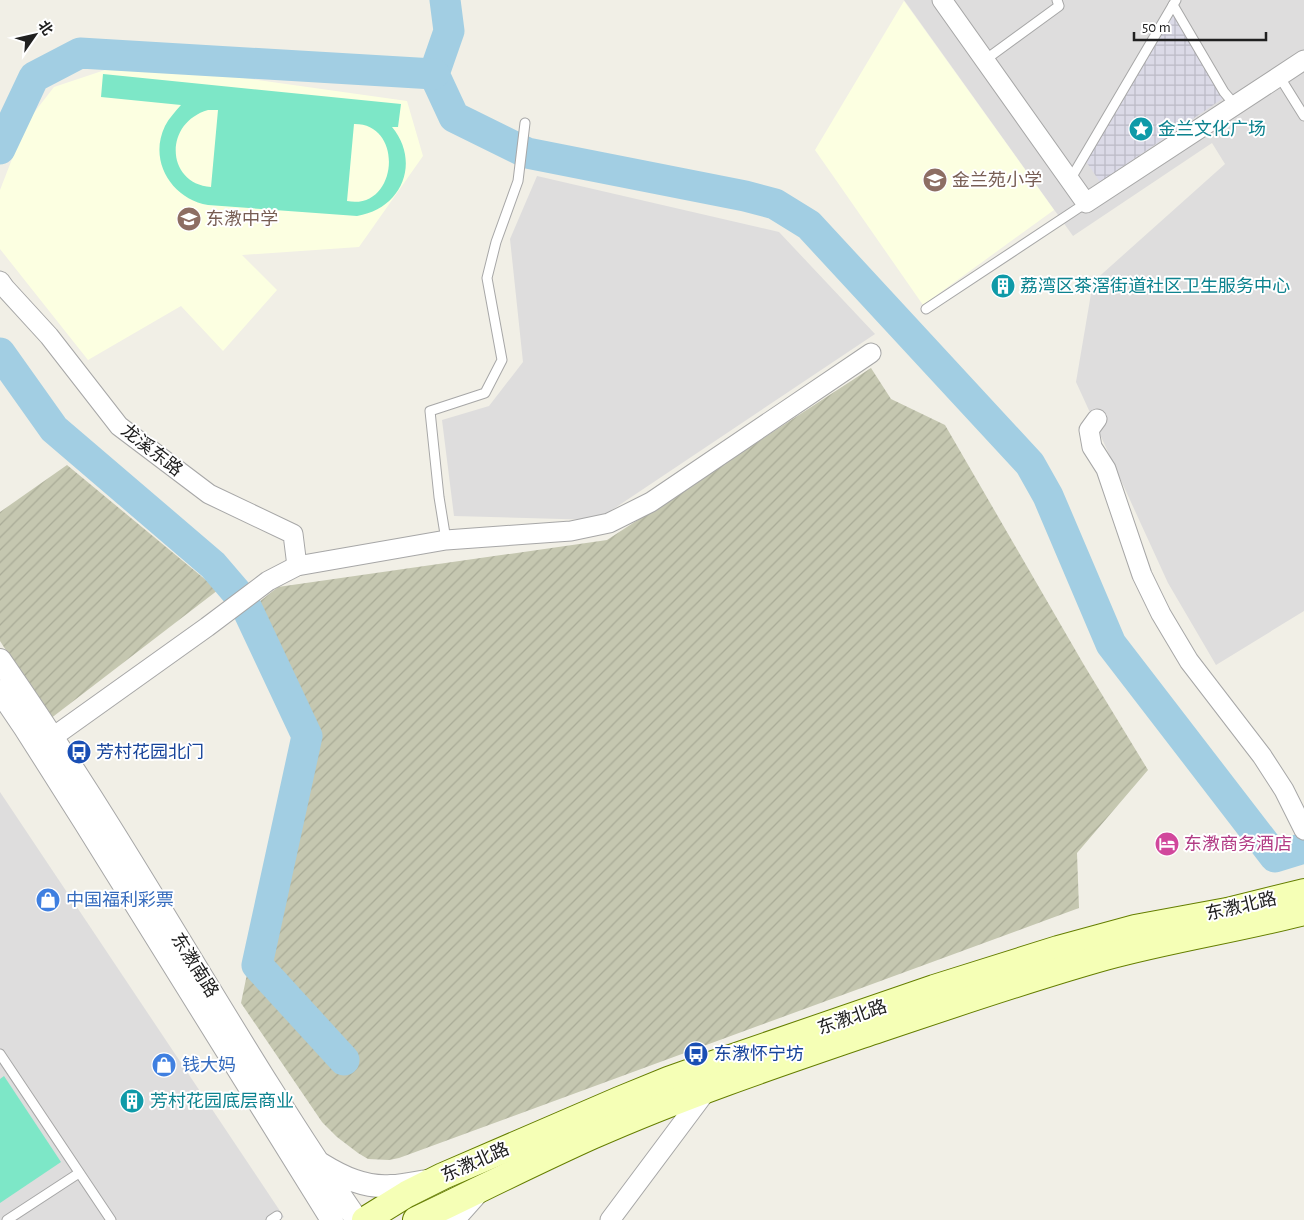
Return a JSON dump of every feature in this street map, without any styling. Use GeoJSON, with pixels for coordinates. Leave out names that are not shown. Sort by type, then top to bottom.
{"type":"FeatureCollection","features":[{"type":"Feature","properties":{"kind":"main road","name":"东漖北路"},"geometry":{"type":"LineString","coordinates":[[365,1220],[434,1180],[668,1080],[1040,954],[1134,928],[1227,911],[1304,892]]}},
{"type":"Feature","properties":{"kind":"main road","name":"东漖北路"},"geometry":{"type":"LineString","coordinates":[[416,1220],[593,1136],[780,1063],[1063,969],[1159,943],[1304,912]]}},
{"type":"Feature","properties":{"kind":"street"},"geometry":{"type":"LineString","coordinates":[[942,0],[1086,203],[1304,60]]}},
{"type":"Feature","properties":{"kind":"street","name":"龙溪东路"},"geometry":{"type":"LineString","coordinates":[[2,285],[50,336],[119,426],[208,494],[293,534],[296,566]]}},
{"type":"Feature","properties":{"kind":"street"},"geometry":{"type":"LineString","coordinates":[[53,737],[268,581],[296,566],[446,540],[571,531],[609,522],[651,502],[871,353]]}},
{"type":"Feature","properties":{"kind":"street"},"geometry":{"type":"LineString","coordinates":[[1097,419],[1089,430],[1092,447],[1106,469],[1142,575],[1161,614],[1189,661],[1262,756],[1284,790],[1302,826]]}},
{"type":"Feature","properties":{"kind":"street","name":"东漖南路"},"geometry":{"type":"LineString","coordinates":[[0,660],[53,737],[259,1068],[357,1220]]}},
{"type":"Feature","properties":{"kind":"street","name":"东漖南路"},"geometry":{"type":"LineString","coordinates":[[0,691],[84,821],[332,1220]]}},
{"type":"Feature","properties":{"kind":"street"},"geometry":{"type":"LineString","coordinates":[[610,1220],[707,1090]]}},
{"type":"Feature","properties":{"kind":"street"},"geometry":{"type":"LineString","coordinates":[[319,1162],[334,1172],[364,1184],[390,1186],[434,1180]]}},
{"type":"Feature","properties":{"kind":"street"},"geometry":{"type":"LineString","coordinates":[[453,1220],[480,1189]]}},
{"type":"Feature","properties":{"kind":"lane"},"geometry":{"type":"LineString","coordinates":[[985,60],[1059,6],[1057,0]]}},
{"type":"Feature","properties":{"kind":"lane"},"geometry":{"type":"LineString","coordinates":[[1174,2],[1224,92],[1235,106]]}},
{"type":"Feature","properties":{"kind":"lane"},"geometry":{"type":"LineString","coordinates":[[1070,180],[1174,2]]}},
{"type":"Feature","properties":{"kind":"lane"},"geometry":{"type":"LineString","coordinates":[[1279,76],[1304,116]]}},
{"type":"Feature","properties":{"kind":"lane"},"geometry":{"type":"LineString","coordinates":[[446,540],[439,497],[430,411],[485,393],[502,360],[487,278],[496,242],[518,181],[525,124]]}},
{"type":"Feature","properties":{"kind":"lane"},"geometry":{"type":"LineString","coordinates":[[926,309],[1086,203]]}},
{"type":"Feature","properties":{"kind":"lane"},"geometry":{"type":"LineString","coordinates":[[0,1054],[111,1220]]}},
{"type":"Feature","properties":{"kind":"lane"},"geometry":{"type":"LineString","coordinates":[[7,1220],[80,1173]]}},
{"type":"Feature","properties":{"kind":"shaded area"},"geometry":{"type":"Polygon","coordinates":[[[904,0],[1304,0],[1304,611],[1216,665],[1168,583],[1076,382],[1093,282],[1225,164],[1212,143],[1073,236],[904,0]]]}},
{"type":"Feature","properties":{"kind":"shaded area","name":"金兰苑小学"},"geometry":{"type":"Polygon","coordinates":[[[904,1],[1054,210],[923,305],[815,150],[904,1]]]}},
{"type":"Feature","properties":{"kind":"shaded area","name":"金兰文化广场"},"geometry":{"type":"Polygon","coordinates":[[[1175,13],[1225,97],[1100,182],[1085,160],[1175,13]]]}},
{"type":"Feature","properties":{"kind":"shaded area","name":"东漖中学"},"geometry":{"type":"Polygon","coordinates":[[[129,62],[407,101],[423,156],[359,247],[242,255],[277,290],[223,351],[181,306],[88,360],[0,249],[0,190],[26,123],[54,87],[129,62]]]}},
{"type":"Feature","properties":{"kind":"shaded area"},"geometry":{"type":"Polygon","coordinates":[[[537,176],[779,232],[875,334],[597,520],[454,516],[442,420],[489,406],[523,362],[510,239],[537,176]]]}},
{"type":"Feature","properties":{"kind":"shaded area"},"geometry":{"type":"Polygon","coordinates":[[[871,368],[891,399],[945,425],[1084,665],[1148,770],[1077,853],[1079,908],[399,1158],[389,1160],[368,1159],[358,1153],[337,1137],[322,1122],[241,1003],[297,733],[240,617],[278,587],[607,540],[871,368]]]}},
{"type":"Feature","properties":{"kind":"shaded area"},"geometry":{"type":"Polygon","coordinates":[[[67,465],[218,590],[50,719],[0,641],[0,512],[67,465]]]}},
{"type":"Feature","properties":{"kind":"shaded area","name":"芳村花园底层商业"},"geometry":{"type":"Polygon","coordinates":[[[0,792],[284,1217],[279,1220],[0,1220],[0,792]]]}},
{"type":"Feature","properties":{"kind":"green space"},"geometry":{"type":"Polygon","coordinates":[[[103,74],[401,104],[398,127],[392,127],[401,141],[406,169],[402,182],[386,204],[373,212],[357,216],[208,205],[195,201],[174,187],[162,165],[159,152],[160,139],[165,126],[181,105],[101,97],[103,74]],[[208,110],[193,117],[183,127],[177,139],[176,152],[178,165],[185,176],[196,183],[211,187],[218,110],[208,110]],[[354,124],[347,201],[364,201],[377,193],[385,181],[389,166],[388,151],[382,137],[370,127],[354,124]]]}},
{"type":"Feature","properties":{"kind":"green space"},"geometry":{"type":"Polygon","coordinates":[[[4,1076],[61,1162],[0,1203],[0,1079],[4,1076]]]}},
{"type":"Feature","properties":{"kind":"waterway"},"geometry":{"type":"LineString","coordinates":[[445,0],[449,31],[434,74],[454,117],[527,153],[745,196],[775,204],[809,225],[1030,464],[1048,496],[1111,644],[1275,857],[1304,848]]}},
{"type":"Feature","properties":{"kind":"waterway"},"geometry":{"type":"LineString","coordinates":[[0,149],[34,77],[80,53],[434,74]]}},
{"type":"Feature","properties":{"kind":"waterway"},"geometry":{"type":"LineString","coordinates":[[0,353],[54,429],[213,565],[243,600],[307,736],[257,965],[344,1060]]}},
{"type":"Feature","properties":{"kind":"place","name":"金兰文化广场"},"geometry":{"type":"Point","coordinates":[1141,129]}},
{"type":"Feature","properties":{"kind":"place","name":"金兰苑小学"},"geometry":{"type":"Point","coordinates":[935,180]}},
{"type":"Feature","properties":{"kind":"place","name":"东漖中学"},"geometry":{"type":"Point","coordinates":[189,219]}},
{"type":"Feature","properties":{"kind":"place","name":"荔湾区茶滘街道社区卫生服务中心"},"geometry":{"type":"Point","coordinates":[1003,286]}},
{"type":"Feature","properties":{"kind":"place","name":"芳村花园北门"},"geometry":{"type":"Point","coordinates":[79,752]}},
{"type":"Feature","properties":{"kind":"place","name":"东漖商务酒店"},"geometry":{"type":"Point","coordinates":[1167,844]}},
{"type":"Feature","properties":{"kind":"place","name":"中国福利彩票"},"geometry":{"type":"Point","coordinates":[48,900]}},
{"type":"Feature","properties":{"kind":"place","name":"东漖怀宁坊"},"geometry":{"type":"Point","coordinates":[696,1054]}},
{"type":"Feature","properties":{"kind":"place","name":"钱大妈"},"geometry":{"type":"Point","coordinates":[164,1065]}},
{"type":"Feature","properties":{"kind":"place","name":"芳村花园底层商业"},"geometry":{"type":"Point","coordinates":[132,1101]}}]}
